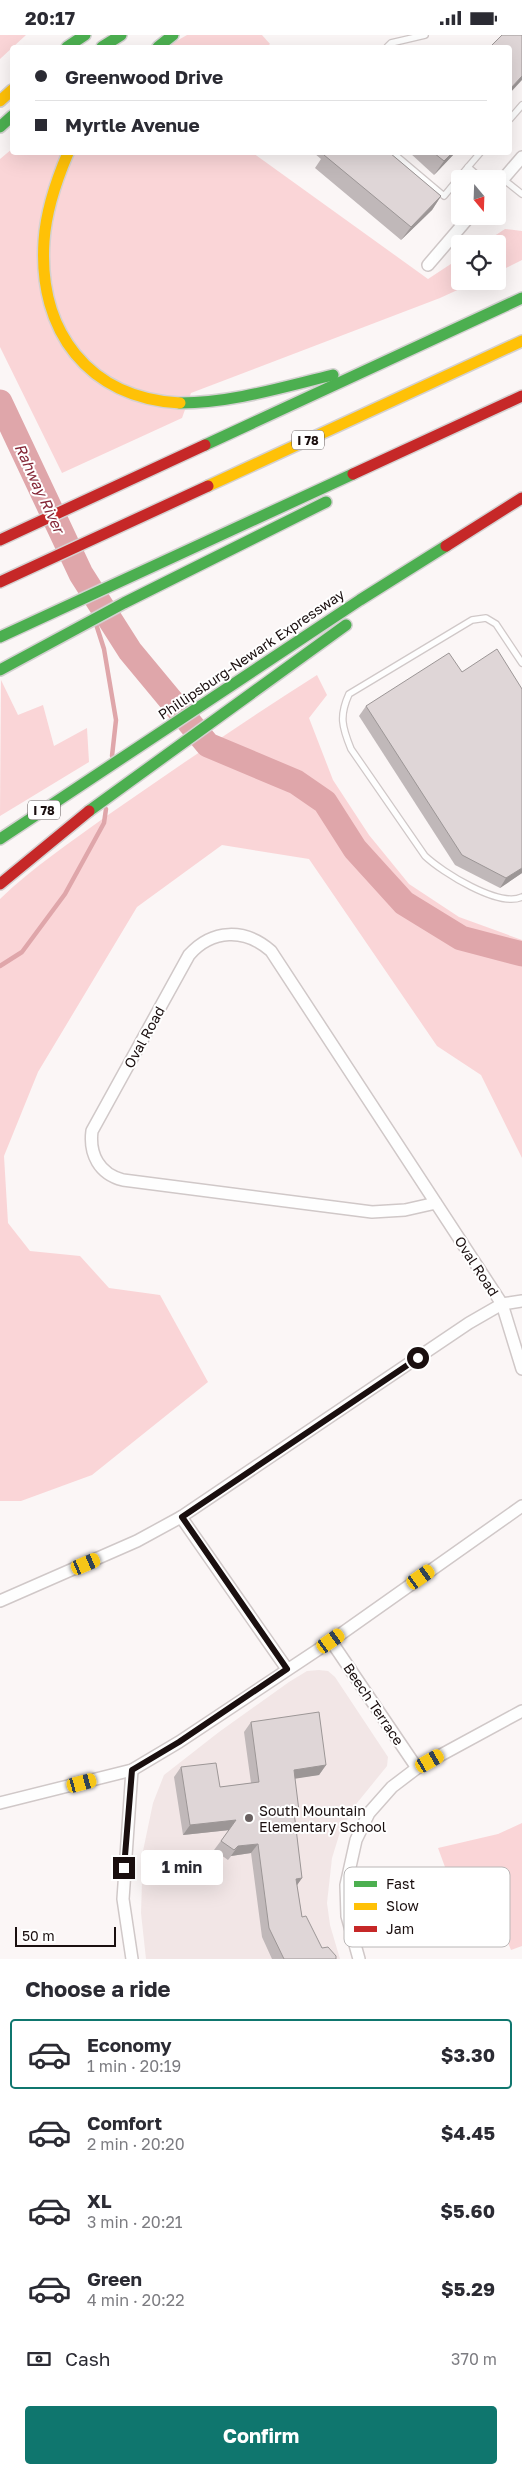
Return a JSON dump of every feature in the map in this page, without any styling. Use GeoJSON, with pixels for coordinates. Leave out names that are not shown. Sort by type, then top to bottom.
{"type":"FeatureCollection","features":[{"type":"Feature","properties":{"kind":"main road"},"geometry":{"type":"LineString","coordinates":[[70,45],[85,35]]}},
{"type":"Feature","properties":{"kind":"main road"},"geometry":{"type":"LineString","coordinates":[[105,45],[121,35]]}},
{"type":"Feature","properties":{"kind":"main road"},"geometry":{"type":"LineString","coordinates":[[160,45],[173,35]]}},
{"type":"Feature","properties":{"kind":"main road"},"geometry":{"type":"LineString","coordinates":[[0,101],[10,92]]}},
{"type":"Feature","properties":{"kind":"main road"},"geometry":{"type":"LineString","coordinates":[[0,127],[10,118]]}},
{"type":"Feature","properties":{"kind":"main road"},"geometry":{"type":"LineString","coordinates":[[67,155],[56,181],[47,220],[43,259],[45,288],[53,317],[66,343],[76,356],[102,380],[144,399],[185,403],[226,399],[372,367]]}},
{"type":"Feature","properties":{"kind":"main road"},"geometry":{"type":"LineString","coordinates":[[0,540],[7,529],[44,520],[522,298]]}},
{"type":"Feature","properties":{"kind":"main road","name":"I 78"},"geometry":{"type":"LineString","coordinates":[[0,583],[522,341]]}},
{"type":"Feature","properties":{"kind":"main road"},"geometry":{"type":"LineString","coordinates":[[0,637],[522,396]]}},
{"type":"Feature","properties":{"kind":"main road"},"geometry":{"type":"LineString","coordinates":[[371,478],[470,420]]}},
{"type":"Feature","properties":{"kind":"main road"},"geometry":{"type":"LineString","coordinates":[[0,670],[124,603],[336,497]]}},
{"type":"Feature","properties":{"kind":"main road","name":"Phillipsburg-Newark Expressway"},"geometry":{"type":"LineString","coordinates":[[0,839],[443,547],[522,498]]}},
{"type":"Feature","properties":{"kind":"main road"},"geometry":{"type":"LineString","coordinates":[[0,884],[43,846],[326,641],[443,547]]}},
{"type":"Feature","properties":{"kind":"street"},"geometry":{"type":"LineString","coordinates":[[506,175],[522,157]]}},
{"type":"Feature","properties":{"kind":"street"},"geometry":{"type":"LineString","coordinates":[[428,265],[462,225]]}},
{"type":"Feature","properties":{"kind":"street","name":"Oval Road"},"geometry":{"type":"LineString","coordinates":[[436,1203],[405,1210],[372,1212],[123,1180],[107,1174],[99,1165],[93,1155],[92,1131],[189,955],[205,941],[221,935],[242,935],[262,943],[270,951],[436,1203],[502,1304],[522,1369]]}},
{"type":"Feature","properties":{"kind":"street"},"geometry":{"type":"LineString","coordinates":[[0,1601],[137,1541],[182,1517],[469,1323],[502,1304],[522,1301]]}},
{"type":"Feature","properties":{"kind":"street"},"geometry":{"type":"LineString","coordinates":[[0,1803],[132,1770],[179,1742],[331,1641],[522,1506]]}},
{"type":"Feature","properties":{"kind":"street"},"geometry":{"type":"LineString","coordinates":[[182,1517],[287,1669]]}},
{"type":"Feature","properties":{"kind":"street","name":"Beech Terrace"},"geometry":{"type":"LineString","coordinates":[[331,1641],[417,1768]]}},
{"type":"Feature","properties":{"kind":"street"},"geometry":{"type":"LineString","coordinates":[[350,1867],[356,1840],[369,1813],[378,1802],[417,1768],[522,1711]]}},
{"type":"Feature","properties":{"kind":"street"},"geometry":{"type":"LineString","coordinates":[[132,1770],[123,1899],[132,1959]]}},
{"type":"Feature","properties":{"kind":"street"},"geometry":{"type":"LineString","coordinates":[[356,1947],[360,1959]]}},
{"type":"Feature","properties":{"kind":"lane"},"geometry":{"type":"LineString","coordinates":[[389,45],[426,35]]}},
{"type":"Feature","properties":{"kind":"lane"},"geometry":{"type":"LineString","coordinates":[[512,117],[522,105]]}},
{"type":"Feature","properties":{"kind":"lane"},"geometry":{"type":"LineString","coordinates":[[395,155],[444,196],[478,155]]}},
{"type":"Feature","properties":{"kind":"lane"},"geometry":{"type":"LineString","coordinates":[[468,167],[472,170]]}},
{"type":"Feature","properties":{"kind":"lane"},"geometry":{"type":"LineString","coordinates":[[506,185],[522,194]]}},
{"type":"Feature","properties":{"kind":"lane"},"geometry":{"type":"LineString","coordinates":[[522,663],[496,623],[486,618],[472,620],[349,694],[342,710],[344,732],[351,749],[425,856],[440,870],[496,897],[517,899],[522,897]]}},
{"type":"Feature","properties":{"kind":"shaded area"},"geometry":{"type":"Polygon","coordinates":[[[0,35],[26,35],[15,45],[10,45],[10,50],[0,59],[0,35]]]}},
{"type":"Feature","properties":{"kind":"shaded area"},"geometry":{"type":"Polygon","coordinates":[[[187,35],[262,35],[270,44],[269,45],[170,45],[187,35]]]}},
{"type":"Feature","properties":{"kind":"shaded area"},"geometry":{"type":"Polygon","coordinates":[[[10,151],[10,155],[256,155],[428,279],[451,264],[451,290],[457,290],[191,393],[182,418],[62,473],[0,347],[0,159],[10,151]]]}},
{"type":"Feature","properties":{"kind":"shaded area"},"geometry":{"type":"Polygon","coordinates":[[[505,229],[522,231],[522,260],[506,268],[506,235],[496,235],[505,229]]]}},
{"type":"Feature","properties":{"kind":"shaded area"},"geometry":{"type":"Polygon","coordinates":[[[317,675],[327,695],[309,718],[333,780],[369,835],[409,884],[459,917],[522,940],[522,1158],[481,1075],[437,1046],[309,859],[222,845],[137,907],[38,1072],[4,1156],[8,1223],[30,1251],[80,1256],[109,1288],[160,1295],[208,1382],[92,1475],[21,1501],[0,1501],[0,899],[39,865],[108,815],[317,675]]]}},
{"type":"Feature","properties":{"kind":"shaded area"},"geometry":{"type":"Polygon","coordinates":[[[1,680],[18,715],[43,705],[54,746],[87,728],[89,762],[0,816],[1,680]]]}},
{"type":"Feature","properties":{"kind":"shaded area","name":"South Mountain Elementary School"},"geometry":{"type":"Polygon","coordinates":[[[307,1671],[328,1671],[335,1677],[388,1757],[387,1766],[357,1803],[340,1832],[332,1858],[327,1903],[330,1925],[340,1959],[146,1959],[141,1913],[143,1851],[153,1803],[164,1775],[219,1732],[289,1682],[307,1671]]]}},
{"type":"Feature","properties":{"kind":"shaded area"},"geometry":{"type":"Polygon","coordinates":[[[522,1823],[522,1946],[511,1950],[510,1867],[445,1867],[438,1848],[498,1834],[522,1823]]]}},
{"type":"Feature","properties":{"kind":"building"},"geometry":{"type":"Polygon","coordinates":[[[502,35],[522,35],[522,76],[512,87],[512,45],[492,45],[502,35]]]}},
{"type":"Feature","properties":{"kind":"building"},"geometry":{"type":"Polygon","coordinates":[[[324,155],[392,155],[441,196],[411,227],[324,155]]]}},
{"type":"Feature","properties":{"kind":"building"},"geometry":{"type":"Polygon","coordinates":[[[436,155],[450,155],[444,161],[436,155]]]}},
{"type":"Feature","properties":{"kind":"building"},"geometry":{"type":"Polygon","coordinates":[[[497,649],[522,689],[522,868],[506,878],[462,855],[366,706],[449,653],[462,672],[497,649]]]}},
{"type":"Feature","properties":{"kind":"building","name":"South Mountain Elementary School"},"geometry":{"type":"Polygon","coordinates":[[[319,1712],[326,1765],[294,1770],[299,1811],[294,1812],[302,1878],[296,1879],[302,1917],[306,1916],[322,1948],[328,1947],[336,1956],[336,1959],[284,1959],[269,1928],[258,1844],[238,1846],[234,1850],[221,1841],[236,1820],[190,1825],[181,1767],[216,1763],[220,1787],[259,1782],[251,1722],[319,1712]]]}},
{"type":"Feature","properties":{"kind":"waterway","name":"Rahway River"},"geometry":{"type":"LineString","coordinates":[[0,402],[81,574],[130,651],[208,745],[296,782],[325,802],[355,849],[404,903],[461,938],[522,954]]}},
{"type":"Feature","properties":{"kind":"waterway"},"geometry":{"type":"LineString","coordinates":[[81,574],[86,590]]}},
{"type":"Feature","properties":{"kind":"waterway"},"geometry":{"type":"LineString","coordinates":[[96,624],[104,649],[116,720],[112,756]]}},
{"type":"Feature","properties":{"kind":"waterway"},"geometry":{"type":"LineString","coordinates":[[0,966],[22,952],[65,894],[104,823],[106,809]]}},
{"type":"Feature","properties":{"kind":"traffic: fast"},"geometry":{"type":"LineString","coordinates":[[70,45],[85,35]]}},
{"type":"Feature","properties":{"kind":"traffic: fast"},"geometry":{"type":"LineString","coordinates":[[105,45],[121,35]]}},
{"type":"Feature","properties":{"kind":"traffic: fast"},"geometry":{"type":"LineString","coordinates":[[160,45],[173,35]]}},
{"type":"Feature","properties":{"kind":"traffic: fast"},"geometry":{"type":"LineString","coordinates":[[0,127],[10,118]]}},
{"type":"Feature","properties":{"kind":"traffic: fast"},"geometry":{"type":"LineString","coordinates":[[205,445],[522,298]]}},
{"type":"Feature","properties":{"kind":"traffic: fast"},"geometry":{"type":"LineString","coordinates":[[180,403],[238,397],[333,375]]}},
{"type":"Feature","properties":{"kind":"traffic: fast"},"geometry":{"type":"LineString","coordinates":[[0,637],[353,474]]}},
{"type":"Feature","properties":{"kind":"traffic: fast"},"geometry":{"type":"LineString","coordinates":[[0,670],[124,603],[326,502]]}},
{"type":"Feature","properties":{"kind":"traffic: fast"},"geometry":{"type":"LineString","coordinates":[[0,839],[360,600],[446,546]]}},
{"type":"Feature","properties":{"kind":"traffic: fast"},"geometry":{"type":"LineString","coordinates":[[89,811],[346,625]]}},
{"type":"Feature","properties":{"kind":"traffic: slow"},"geometry":{"type":"LineString","coordinates":[[0,101],[10,92]]}},
{"type":"Feature","properties":{"kind":"traffic: slow"},"geometry":{"type":"LineString","coordinates":[[67,155],[52,196],[44,241],[44,274],[50,304],[60,330],[75,354],[95,373],[119,388],[147,398],[180,403]]}},
{"type":"Feature","properties":{"kind":"traffic: slow"},"geometry":{"type":"LineString","coordinates":[[208,486],[522,341]]}},
{"type":"Feature","properties":{"kind":"traffic: jam"},"geometry":{"type":"LineString","coordinates":[[353,474],[522,396]]}},
{"type":"Feature","properties":{"kind":"traffic: jam"},"geometry":{"type":"LineString","coordinates":[[0,540],[205,445]]}},
{"type":"Feature","properties":{"kind":"traffic: jam"},"geometry":{"type":"LineString","coordinates":[[0,582],[208,486]]}},
{"type":"Feature","properties":{"kind":"traffic: jam"},"geometry":{"type":"LineString","coordinates":[[446,546],[522,498]]}},
{"type":"Feature","properties":{"kind":"traffic: jam"},"geometry":{"type":"LineString","coordinates":[[0,884],[89,811]]}},
{"type":"Feature","properties":{"kind":"place","name":"South Mountain Elementary School"},"geometry":{"type":"Point","coordinates":[249,1818]}},
{"type":"Feature","properties":{"kind":"route"},"geometry":{"type":"LineString","coordinates":[[124,1868],[132,1770],[179,1742],[287,1669],[182,1517],[418,1358]]}}]}
